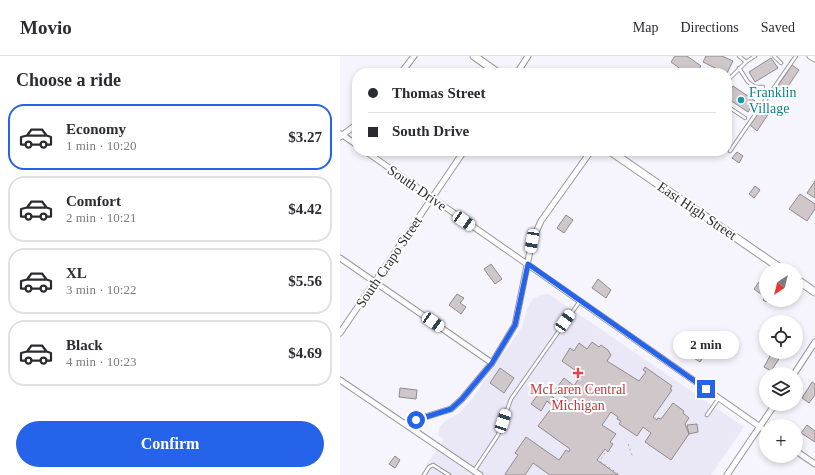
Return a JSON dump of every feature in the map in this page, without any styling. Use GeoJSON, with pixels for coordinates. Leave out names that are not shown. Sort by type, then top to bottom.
{"type":"FeatureCollection","features":[{"type":"Feature","properties":{"kind":"street"},"geometry":{"type":"LineString","coordinates":[[405,68],[414,56]]}},
{"type":"Feature","properties":{"kind":"street"},"geometry":{"type":"LineString","coordinates":[[474,56],[491,68]]}},
{"type":"Feature","properties":{"kind":"street"},"geometry":{"type":"LineString","coordinates":[[520,68],[528,56]]}},
{"type":"Feature","properties":{"kind":"street"},"geometry":{"type":"LineString","coordinates":[[810,56],[815,59]]}},
{"type":"Feature","properties":{"kind":"street"},"geometry":{"type":"LineString","coordinates":[[352,127],[341,135],[352,143]]}},
{"type":"Feature","properties":{"kind":"street","name":"South Drive"},"geometry":{"type":"LineString","coordinates":[[372,156],[759,425]]}},
{"type":"Feature","properties":{"kind":"street","name":"South Crapo Street"},"geometry":{"type":"LineString","coordinates":[[340,333],[461,156]]}},
{"type":"Feature","properties":{"kind":"street"},"geometry":{"type":"LineString","coordinates":[[405,423],[451,409],[462,399],[492,363],[515,325],[532,241],[541,221],[586,156]]}},
{"type":"Feature","properties":{"kind":"street","name":"East High Street"},"geometry":{"type":"LineString","coordinates":[[617,156],[774,263]]}},
{"type":"Feature","properties":{"kind":"street"},"geometry":{"type":"LineString","coordinates":[[340,258],[492,363]]}},
{"type":"Feature","properties":{"kind":"street"},"geometry":{"type":"LineString","coordinates":[[803,284],[815,292]]}},
{"type":"Feature","properties":{"kind":"street"},"geometry":{"type":"LineString","coordinates":[[799,367],[815,342]]}},
{"type":"Feature","properties":{"kind":"street"},"geometry":{"type":"LineString","coordinates":[[340,380],[480,475]]}},
{"type":"Feature","properties":{"kind":"street"},"geometry":{"type":"LineString","coordinates":[[727,475],[759,427]]}},
{"type":"Feature","properties":{"kind":"street"},"geometry":{"type":"LineString","coordinates":[[803,456],[815,464]]}},
{"type":"Feature","properties":{"kind":"lane"},"geometry":{"type":"LineString","coordinates":[[739,56],[746,62]]}},
{"type":"Feature","properties":{"kind":"lane"},"geometry":{"type":"LineString","coordinates":[[732,76],[754,56]]}},
{"type":"Feature","properties":{"kind":"lane"},"geometry":{"type":"LineString","coordinates":[[774,56],[781,64]]}},
{"type":"Feature","properties":{"kind":"lane"},"geometry":{"type":"LineString","coordinates":[[732,148],[796,56]]}},
{"type":"Feature","properties":{"kind":"lane"},"geometry":{"type":"LineString","coordinates":[[739,68],[748,82],[755,87],[763,87]]}},
{"type":"Feature","properties":{"kind":"lane"},"geometry":{"type":"LineString","coordinates":[[732,109],[745,118]]}},
{"type":"Feature","properties":{"kind":"lane"},"geometry":{"type":"LineString","coordinates":[[474,471],[498,435],[511,399],[580,300]]}},
{"type":"Feature","properties":{"kind":"lane"},"geometry":{"type":"LineString","coordinates":[[707,415],[719,398]]}},
{"type":"Feature","properties":{"kind":"lane"},"geometry":{"type":"LineString","coordinates":[[424,475],[429,467],[433,465],[449,475]]}},
{"type":"Feature","properties":{"kind":"path"},"geometry":{"type":"LineString","coordinates":[[628,444],[633,458]]}},
{"type":"Feature","properties":{"kind":"path"},"geometry":{"type":"LineString","coordinates":[[605,453],[600,461],[620,475]]}},
{"type":"Feature","properties":{"kind":"shaded area","name":"McLaren Central Michigan"},"geometry":{"type":"Polygon","coordinates":[[[549,294],[744,427],[711,475],[420,475],[444,439],[438,435],[440,427],[445,421],[458,414],[472,399],[522,327],[528,307],[533,299],[540,295],[549,294]]]}},
{"type":"Feature","properties":{"kind":"building"},"geometry":{"type":"Polygon","coordinates":[[[675,56],[687,56],[701,66],[700,68],[679,68],[671,62],[675,56]]]}},
{"type":"Feature","properties":{"kind":"building","name":"Franklin Village"},"geometry":{"type":"Polygon","coordinates":[[[706,56],[722,56],[733,61],[730,68],[715,68],[703,62],[706,56]]]}},
{"type":"Feature","properties":{"kind":"building","name":"Franklin Village"},"geometry":{"type":"Polygon","coordinates":[[[771,58],[778,68],[755,82],[749,72],[771,58]]]}},
{"type":"Feature","properties":{"kind":"building"},"geometry":{"type":"Polygon","coordinates":[[[792,65],[799,70],[782,95],[775,90],[792,65]]]}},
{"type":"Feature","properties":{"kind":"building","name":"Franklin Village"},"geometry":{"type":"Polygon","coordinates":[[[733,86],[755,101],[748,112],[732,101],[733,86]]]}},
{"type":"Feature","properties":{"kind":"building"},"geometry":{"type":"Polygon","coordinates":[[[764,105],[771,110],[757,131],[750,125],[764,105]]]}},
{"type":"Feature","properties":{"kind":"building"},"geometry":{"type":"Polygon","coordinates":[[[737,152],[743,156],[739,163],[732,158],[737,152]]]}},
{"type":"Feature","properties":{"kind":"building"},"geometry":{"type":"Polygon","coordinates":[[[815,181],[815,198],[807,193],[815,181]]]}},
{"type":"Feature","properties":{"kind":"building"},"geometry":{"type":"Polygon","coordinates":[[[755,186],[760,190],[754,198],[749,194],[755,186]]]}},
{"type":"Feature","properties":{"kind":"building"},"geometry":{"type":"Polygon","coordinates":[[[800,194],[815,204],[815,209],[807,221],[789,209],[800,194]]]}},
{"type":"Feature","properties":{"kind":"building"},"geometry":{"type":"Polygon","coordinates":[[[566,215],[573,220],[564,233],[557,228],[566,215]]]}},
{"type":"Feature","properties":{"kind":"building"},"geometry":{"type":"Polygon","coordinates":[[[491,264],[502,279],[495,284],[484,269],[491,264]]]}},
{"type":"Feature","properties":{"kind":"building"},"geometry":{"type":"Polygon","coordinates":[[[598,279],[611,290],[606,298],[592,288],[598,279]]]}},
{"type":"Feature","properties":{"kind":"building"},"geometry":{"type":"Polygon","coordinates":[[[759,282],[759,293],[754,289],[759,282]]]}},
{"type":"Feature","properties":{"kind":"building"},"geometry":{"type":"Polygon","coordinates":[[[457,294],[464,298],[460,303],[466,307],[461,314],[449,305],[457,294]]]}},
{"type":"Feature","properties":{"kind":"building"},"geometry":{"type":"Polygon","coordinates":[[[682,334],[689,339],[682,348],[676,344],[682,334]]]}},
{"type":"Feature","properties":{"kind":"building","name":"McLaren Central Michigan"},"geometry":{"type":"Polygon","coordinates":[[[592,342],[599,347],[601,345],[608,350],[611,355],[607,361],[639,381],[646,372],[643,370],[645,367],[672,386],[670,389],[672,390],[653,417],[657,420],[658,418],[661,419],[673,403],[684,411],[683,413],[689,418],[685,424],[689,434],[671,460],[645,442],[651,433],[643,427],[637,436],[619,424],[621,421],[611,412],[602,425],[616,434],[610,442],[613,444],[608,452],[605,449],[597,460],[618,475],[550,475],[533,463],[525,475],[505,474],[518,455],[515,453],[526,437],[559,460],[566,450],[569,452],[570,449],[538,426],[553,406],[547,401],[541,411],[531,404],[542,389],[565,406],[570,404],[566,401],[568,399],[555,390],[564,378],[574,386],[579,378],[576,376],[579,373],[562,361],[570,348],[574,351],[579,343],[587,349],[592,342]]]}},
{"type":"Feature","properties":{"kind":"building"},"geometry":{"type":"Polygon","coordinates":[[[693,349],[704,356],[700,362],[689,355],[693,349]]]}},
{"type":"Feature","properties":{"kind":"building"},"geometry":{"type":"Polygon","coordinates":[[[768,359],[779,359],[774,367],[764,367],[768,359]]]}},
{"type":"Feature","properties":{"kind":"building"},"geometry":{"type":"Polygon","coordinates":[[[500,368],[514,378],[504,393],[490,383],[500,368]]]}},
{"type":"Feature","properties":{"kind":"building"},"geometry":{"type":"Polygon","coordinates":[[[812,382],[815,384],[815,395],[809,403],[803,399],[812,382]]]}},
{"type":"Feature","properties":{"kind":"building"},"geometry":{"type":"Polygon","coordinates":[[[400,388],[417,390],[416,399],[399,397],[400,388]]]}},
{"type":"Feature","properties":{"kind":"building"},"geometry":{"type":"Polygon","coordinates":[[[697,424],[698,432],[689,434],[687,425],[697,424]]]}},
{"type":"Feature","properties":{"kind":"building"},"geometry":{"type":"Polygon","coordinates":[[[807,425],[815,431],[815,442],[803,434],[803,430],[807,425]]]}},
{"type":"Feature","properties":{"kind":"building"},"geometry":{"type":"Polygon","coordinates":[[[395,456],[400,460],[395,468],[389,464],[395,456]]]}},
{"type":"Feature","properties":{"kind":"place","name":"Franklin Village"},"geometry":{"type":"Point","coordinates":[741,100]}},
{"type":"Feature","properties":{"kind":"place","name":"McLaren Central Michigan"},"geometry":{"type":"Point","coordinates":[578,373]}},
{"type":"Feature","properties":{"kind":"route"},"geometry":{"type":"LineString","coordinates":[[416,420],[451,409],[462,399],[492,363],[515,325],[528,264],[706,389]]}}]}
